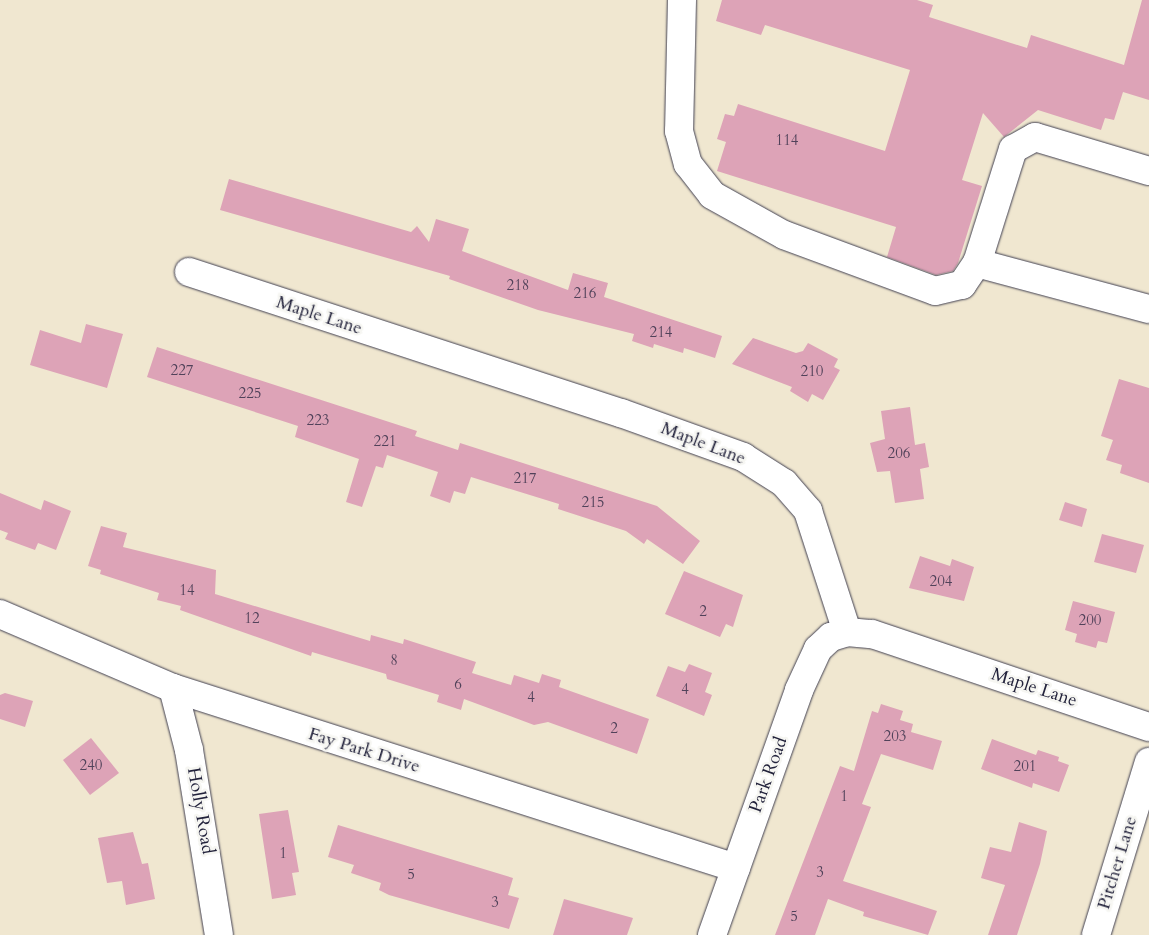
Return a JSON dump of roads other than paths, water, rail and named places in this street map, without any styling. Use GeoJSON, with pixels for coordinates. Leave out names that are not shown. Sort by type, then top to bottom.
{"type":"FeatureCollection","features":[{"type":"Feature","properties":{"kind":"street"},"geometry":{"type":"LineString","coordinates":[[682,0],[679,131],[688,164],[712,195],[784,236],[935,292],[962,285],[977,263],[1013,148],[1035,137],[1149,171]]}},
{"type":"Feature","properties":{"kind":"street"},"geometry":{"type":"LineString","coordinates":[[977,263],[1149,309]]}},
{"type":"Feature","properties":{"kind":"street","name":"Maple Lane"},"geometry":{"type":"LineString","coordinates":[[190,272],[621,412],[743,457],[784,483],[808,511],[847,632],[872,634],[1149,727]]}},
{"type":"Feature","properties":{"kind":"street","name":"Fay Park Drive"},"geometry":{"type":"LineString","coordinates":[[0,614],[173,688],[736,868]]}},
{"type":"Feature","properties":{"kind":"street","name":"Park Road"},"geometry":{"type":"LineString","coordinates":[[712,935],[799,690],[818,649],[831,637],[847,632]]}},
{"type":"Feature","properties":{"kind":"street","name":"Holly Road"},"geometry":{"type":"LineString","coordinates":[[173,688],[189,750],[219,935]]}},
{"type":"Feature","properties":{"kind":"street","name":"Pitcher Lane"},"geometry":{"type":"LineString","coordinates":[[1096,935],[1149,762]]}}]}
